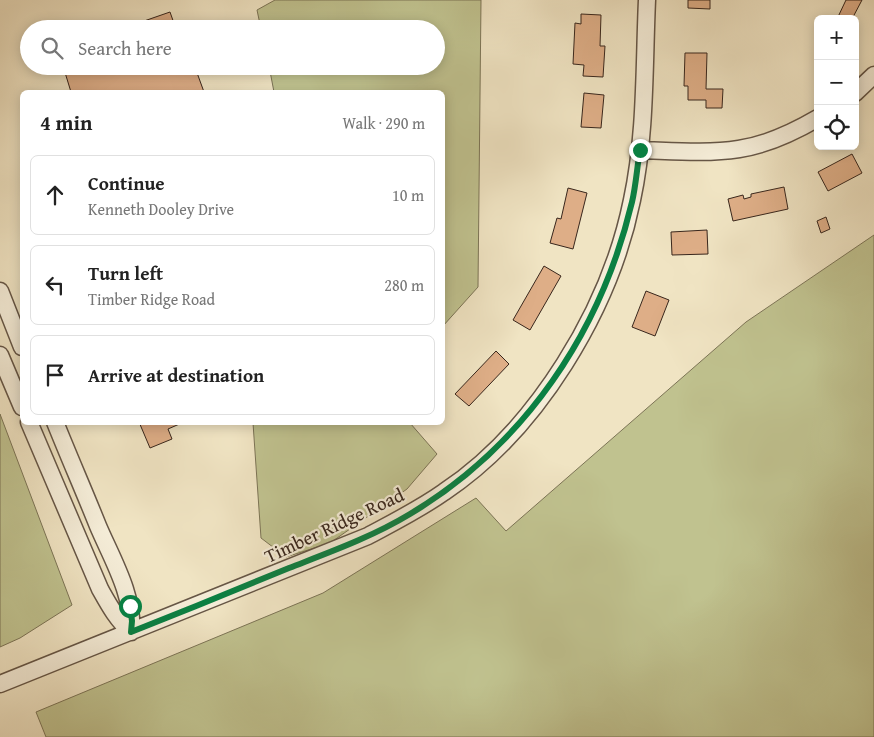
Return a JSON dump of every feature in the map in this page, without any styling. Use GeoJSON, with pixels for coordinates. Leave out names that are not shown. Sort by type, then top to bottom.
{"type":"FeatureCollection","features":[{"type":"Feature","properties":{"kind":"street","name":"Timber Ridge Road"},"geometry":{"type":"LineString","coordinates":[[0,684],[368,536],[408,515],[445,492],[506,439],[534,408],[560,372],[582,334],[619,248],[632,200],[640,150],[647,0]]}},
{"type":"Feature","properties":{"kind":"street"},"geometry":{"type":"LineString","coordinates":[[859,89],[874,75]]}},
{"type":"Feature","properties":{"kind":"street"},"geometry":{"type":"LineString","coordinates":[[640,150],[706,152],[741,149],[777,138],[814,120]]}},
{"type":"Feature","properties":{"kind":"street"},"geometry":{"type":"LineString","coordinates":[[0,291],[20,341]]}},
{"type":"Feature","properties":{"kind":"street"},"geometry":{"type":"LineString","coordinates":[[0,348],[20,344]]}},
{"type":"Feature","properties":{"kind":"street"},"geometry":{"type":"LineString","coordinates":[[0,354],[20,402]]}},
{"type":"Feature","properties":{"kind":"street"},"geometry":{"type":"LineString","coordinates":[[30,425],[100,589],[113,613],[131,632]]}},
{"type":"Feature","properties":{"kind":"street"},"geometry":{"type":"LineString","coordinates":[[55,425],[121,579],[130,606],[131,632]]}},
{"type":"Feature","properties":{"kind":"street"},"geometry":{"type":"LineString","coordinates":[[64,503],[85,495]]}},
{"type":"Feature","properties":{"kind":"green space"},"geometry":{"type":"Polygon","coordinates":[[[275,0],[481,0],[478,287],[445,324],[445,90],[274,90],[271,75],[445,75],[445,20],[259,20],[257,10],[275,0]]]}},
{"type":"Feature","properties":{"kind":"green space"},"geometry":{"type":"Polygon","coordinates":[[[874,235],[874,737],[46,737],[36,712],[323,593],[476,498],[506,531],[746,322],[874,235]]]}},
{"type":"Feature","properties":{"kind":"green space"},"geometry":{"type":"Polygon","coordinates":[[[0,414],[72,605],[20,638],[0,647],[0,414]]]}},
{"type":"Feature","properties":{"kind":"green space"},"geometry":{"type":"Polygon","coordinates":[[[253,425],[412,425],[437,454],[407,489],[330,543],[286,557],[261,538],[253,425]]]}},
{"type":"Feature","properties":{"kind":"building"},"geometry":{"type":"Polygon","coordinates":[[[688,0],[710,0],[710,9],[688,8],[688,0]]]}},
{"type":"Feature","properties":{"kind":"building"},"geometry":{"type":"Polygon","coordinates":[[[846,0],[862,0],[854,15],[839,15],[846,0]]]}},
{"type":"Feature","properties":{"kind":"building"},"geometry":{"type":"Polygon","coordinates":[[[170,12],[173,20],[147,20],[170,12]]]}},
{"type":"Feature","properties":{"kind":"building"},"geometry":{"type":"Polygon","coordinates":[[[581,14],[601,15],[600,46],[605,46],[603,77],[583,76],[584,65],[573,64],[575,23],[581,24],[581,14]]]}},
{"type":"Feature","properties":{"kind":"building"},"geometry":{"type":"Polygon","coordinates":[[[685,53],[707,53],[706,89],[723,89],[722,108],[706,108],[706,100],[688,100],[688,86],[684,86],[685,53]]]}},
{"type":"Feature","properties":{"kind":"building"},"geometry":{"type":"Polygon","coordinates":[[[66,75],[198,75],[203,90],[70,90],[66,75]]]}},
{"type":"Feature","properties":{"kind":"building"},"geometry":{"type":"Polygon","coordinates":[[[584,93],[604,95],[601,128],[581,127],[584,93]]]}},
{"type":"Feature","properties":{"kind":"building"},"geometry":{"type":"Polygon","coordinates":[[[852,154],[862,173],[828,191],[818,172],[852,154]]]}},
{"type":"Feature","properties":{"kind":"building"},"geometry":{"type":"Polygon","coordinates":[[[784,187],[788,209],[733,221],[728,199],[743,195],[744,199],[751,197],[751,194],[784,187]]]}},
{"type":"Feature","properties":{"kind":"building"},"geometry":{"type":"Polygon","coordinates":[[[568,188],[587,193],[573,249],[550,243],[557,218],[561,219],[568,188]]]}},
{"type":"Feature","properties":{"kind":"building"},"geometry":{"type":"Polygon","coordinates":[[[826,217],[830,229],[821,233],[817,221],[826,217]]]}},
{"type":"Feature","properties":{"kind":"building"},"geometry":{"type":"Polygon","coordinates":[[[707,230],[708,254],[672,255],[671,232],[707,230]]]}},
{"type":"Feature","properties":{"kind":"building"},"geometry":{"type":"Polygon","coordinates":[[[544,266],[561,276],[530,330],[513,320],[544,266]]]}},
{"type":"Feature","properties":{"kind":"building"},"geometry":{"type":"Polygon","coordinates":[[[646,291],[669,300],[655,336],[632,327],[646,291]]]}},
{"type":"Feature","properties":{"kind":"building"},"geometry":{"type":"Polygon","coordinates":[[[496,351],[509,364],[469,406],[455,394],[496,351]]]}},
{"type":"Feature","properties":{"kind":"building"},"geometry":{"type":"Polygon","coordinates":[[[140,425],[177,425],[168,429],[172,439],[150,448],[140,425]]]}},
{"type":"Feature","properties":{"kind":"route"},"geometry":{"type":"LineString","coordinates":[[130,606],[131,632],[368,536],[408,515],[445,492],[475,468],[506,439],[534,408],[560,372],[582,334],[619,248],[632,200],[640,150]]}}]}
